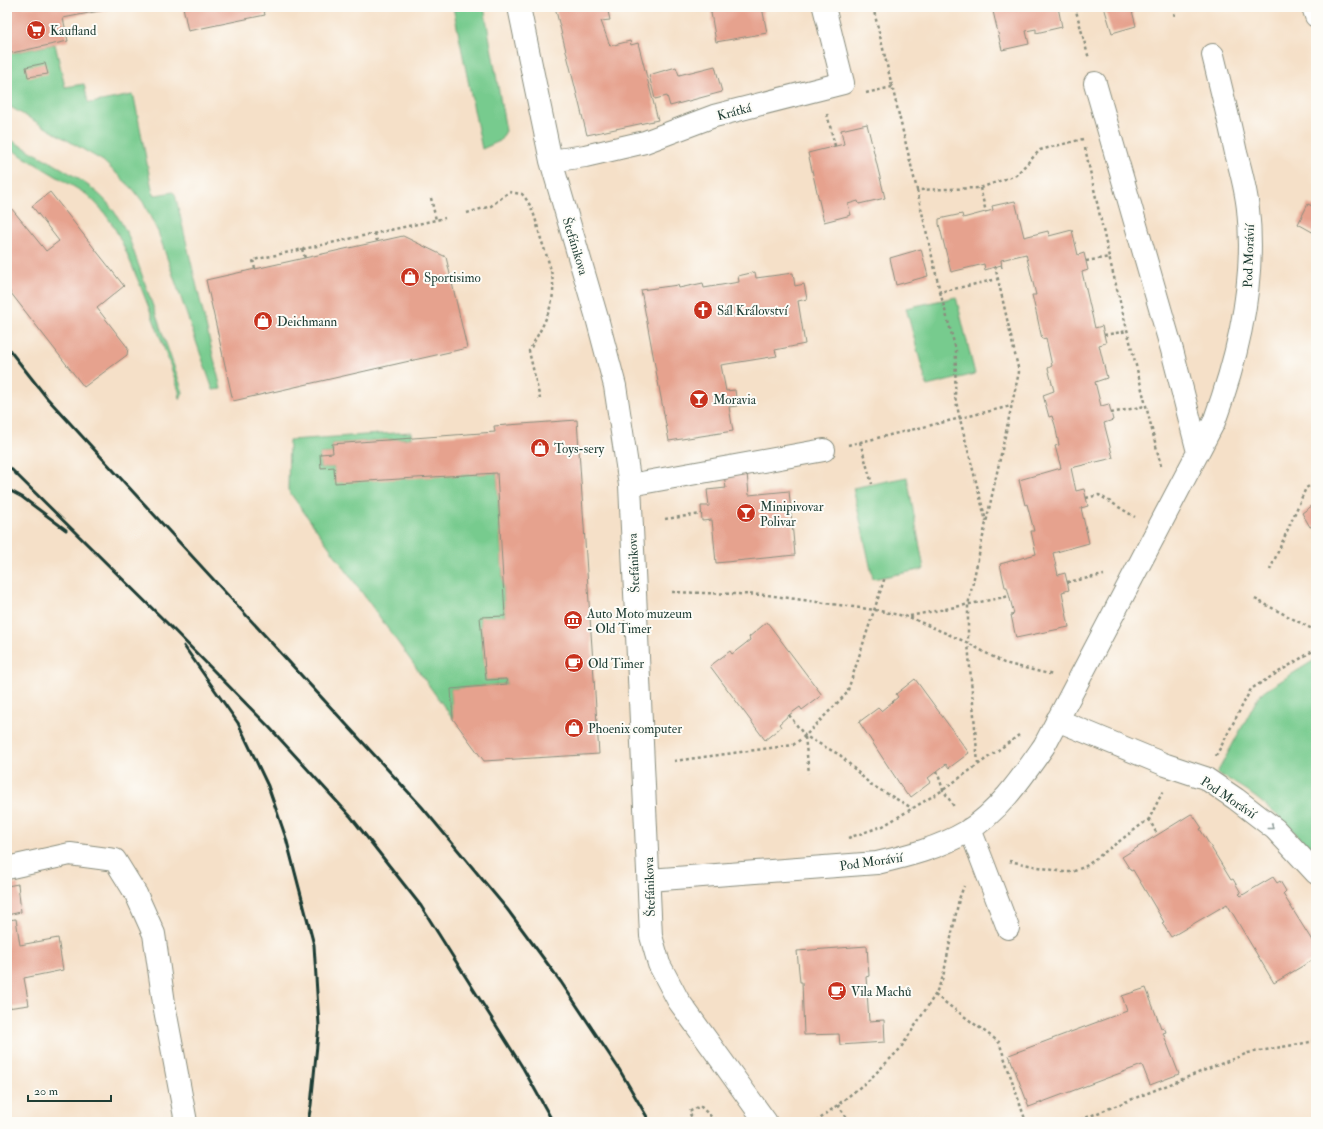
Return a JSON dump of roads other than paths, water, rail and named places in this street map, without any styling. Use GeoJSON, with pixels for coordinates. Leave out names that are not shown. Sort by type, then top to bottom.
{"type":"FeatureCollection","features":[{"type":"Feature","properties":{"kind":"street","name":"Štefánikova"},"geometry":{"type":"LineString","coordinates":[[518,7],[551,161],[597,318],[615,386],[630,485],[651,936],[659,964],[678,1000],[766,1122]]}},
{"type":"Feature","properties":{"kind":"street","name":"Krátká"},"geometry":{"type":"LineString","coordinates":[[551,161],[585,156],[645,142],[714,116],[842,83],[824,7]]}},
{"type":"Feature","properties":{"kind":"street"},"geometry":{"type":"LineString","coordinates":[[1313,7],[1316,16]]}},
{"type":"Feature","properties":{"kind":"street","name":"Pod Morávií"},"geometry":{"type":"LineString","coordinates":[[649,880],[877,863],[909,856],[970,829],[995,809],[1016,785],[1044,746],[1214,422],[1227,387],[1245,309],[1249,266],[1248,208],[1213,55]]}},
{"type":"Feature","properties":{"kind":"street"},"geometry":{"type":"LineString","coordinates":[[1095,83],[1172,350],[1198,452]]}},
{"type":"Feature","properties":{"kind":"street"},"geometry":{"type":"LineString","coordinates":[[630,485],[824,450]]}},
{"type":"Feature","properties":{"kind":"street","name":"Pod Morávií"},"geometry":{"type":"LineString","coordinates":[[1057,720],[1166,775],[1205,778],[1236,799],[1274,829],[1316,873]]}},
{"type":"Feature","properties":{"kind":"street"},"geometry":{"type":"LineString","coordinates":[[970,829],[1008,928]]}},
{"type":"Feature","properties":{"kind":"street"},"geometry":{"type":"LineString","coordinates":[[7,868],[70,854],[115,860],[136,894],[154,934],[165,1010],[186,1122]]}},
{"type":"Feature","properties":{"kind":"railway"},"geometry":{"type":"LineString","coordinates":[[7,347],[47,398],[422,807],[507,909],[561,982],[619,1069],[650,1122]]}},
{"type":"Feature","properties":{"kind":"railway"},"geometry":{"type":"LineString","coordinates":[[7,465],[169,625],[270,728],[351,817],[421,906],[523,1068],[553,1122]]}},
{"type":"Feature","properties":{"kind":"railway"},"geometry":{"type":"LineString","coordinates":[[7,489],[22,497],[66,530]]}},
{"type":"Feature","properties":{"kind":"railway"},"geometry":{"type":"LineString","coordinates":[[184,646],[238,723],[268,786],[286,838],[314,945],[319,1025],[308,1122]]}},
{"type":"Feature","properties":{"kind":"place","name":"Kaufland"},"geometry":{"type":"Point","coordinates":[36,30]}},
{"type":"Feature","properties":{"kind":"place","name":"Sportisimo"},"geometry":{"type":"Point","coordinates":[410,277]}},
{"type":"Feature","properties":{"kind":"place","name":"Sál Království"},"geometry":{"type":"Point","coordinates":[703,310]}},
{"type":"Feature","properties":{"kind":"place","name":"Deichmann"},"geometry":{"type":"Point","coordinates":[263,321]}},
{"type":"Feature","properties":{"kind":"place","name":"Moravia"},"geometry":{"type":"Point","coordinates":[699,399]}},
{"type":"Feature","properties":{"kind":"place","name":"Toys-sery"},"geometry":{"type":"Point","coordinates":[540,448]}},
{"type":"Feature","properties":{"kind":"place","name":"Minipivovar Polivar"},"geometry":{"type":"Point","coordinates":[746,513]}},
{"type":"Feature","properties":{"kind":"place","name":"Auto Moto muzeum - Old Timer"},"geometry":{"type":"Point","coordinates":[573,620]}},
{"type":"Feature","properties":{"kind":"place","name":"Old Timer"},"geometry":{"type":"Point","coordinates":[574,663]}},
{"type":"Feature","properties":{"kind":"place","name":"Phoenix computer"},"geometry":{"type":"Point","coordinates":[574,728]}},
{"type":"Feature","properties":{"kind":"place","name":"Vila Machů"},"geometry":{"type":"Point","coordinates":[837,991]}}]}
